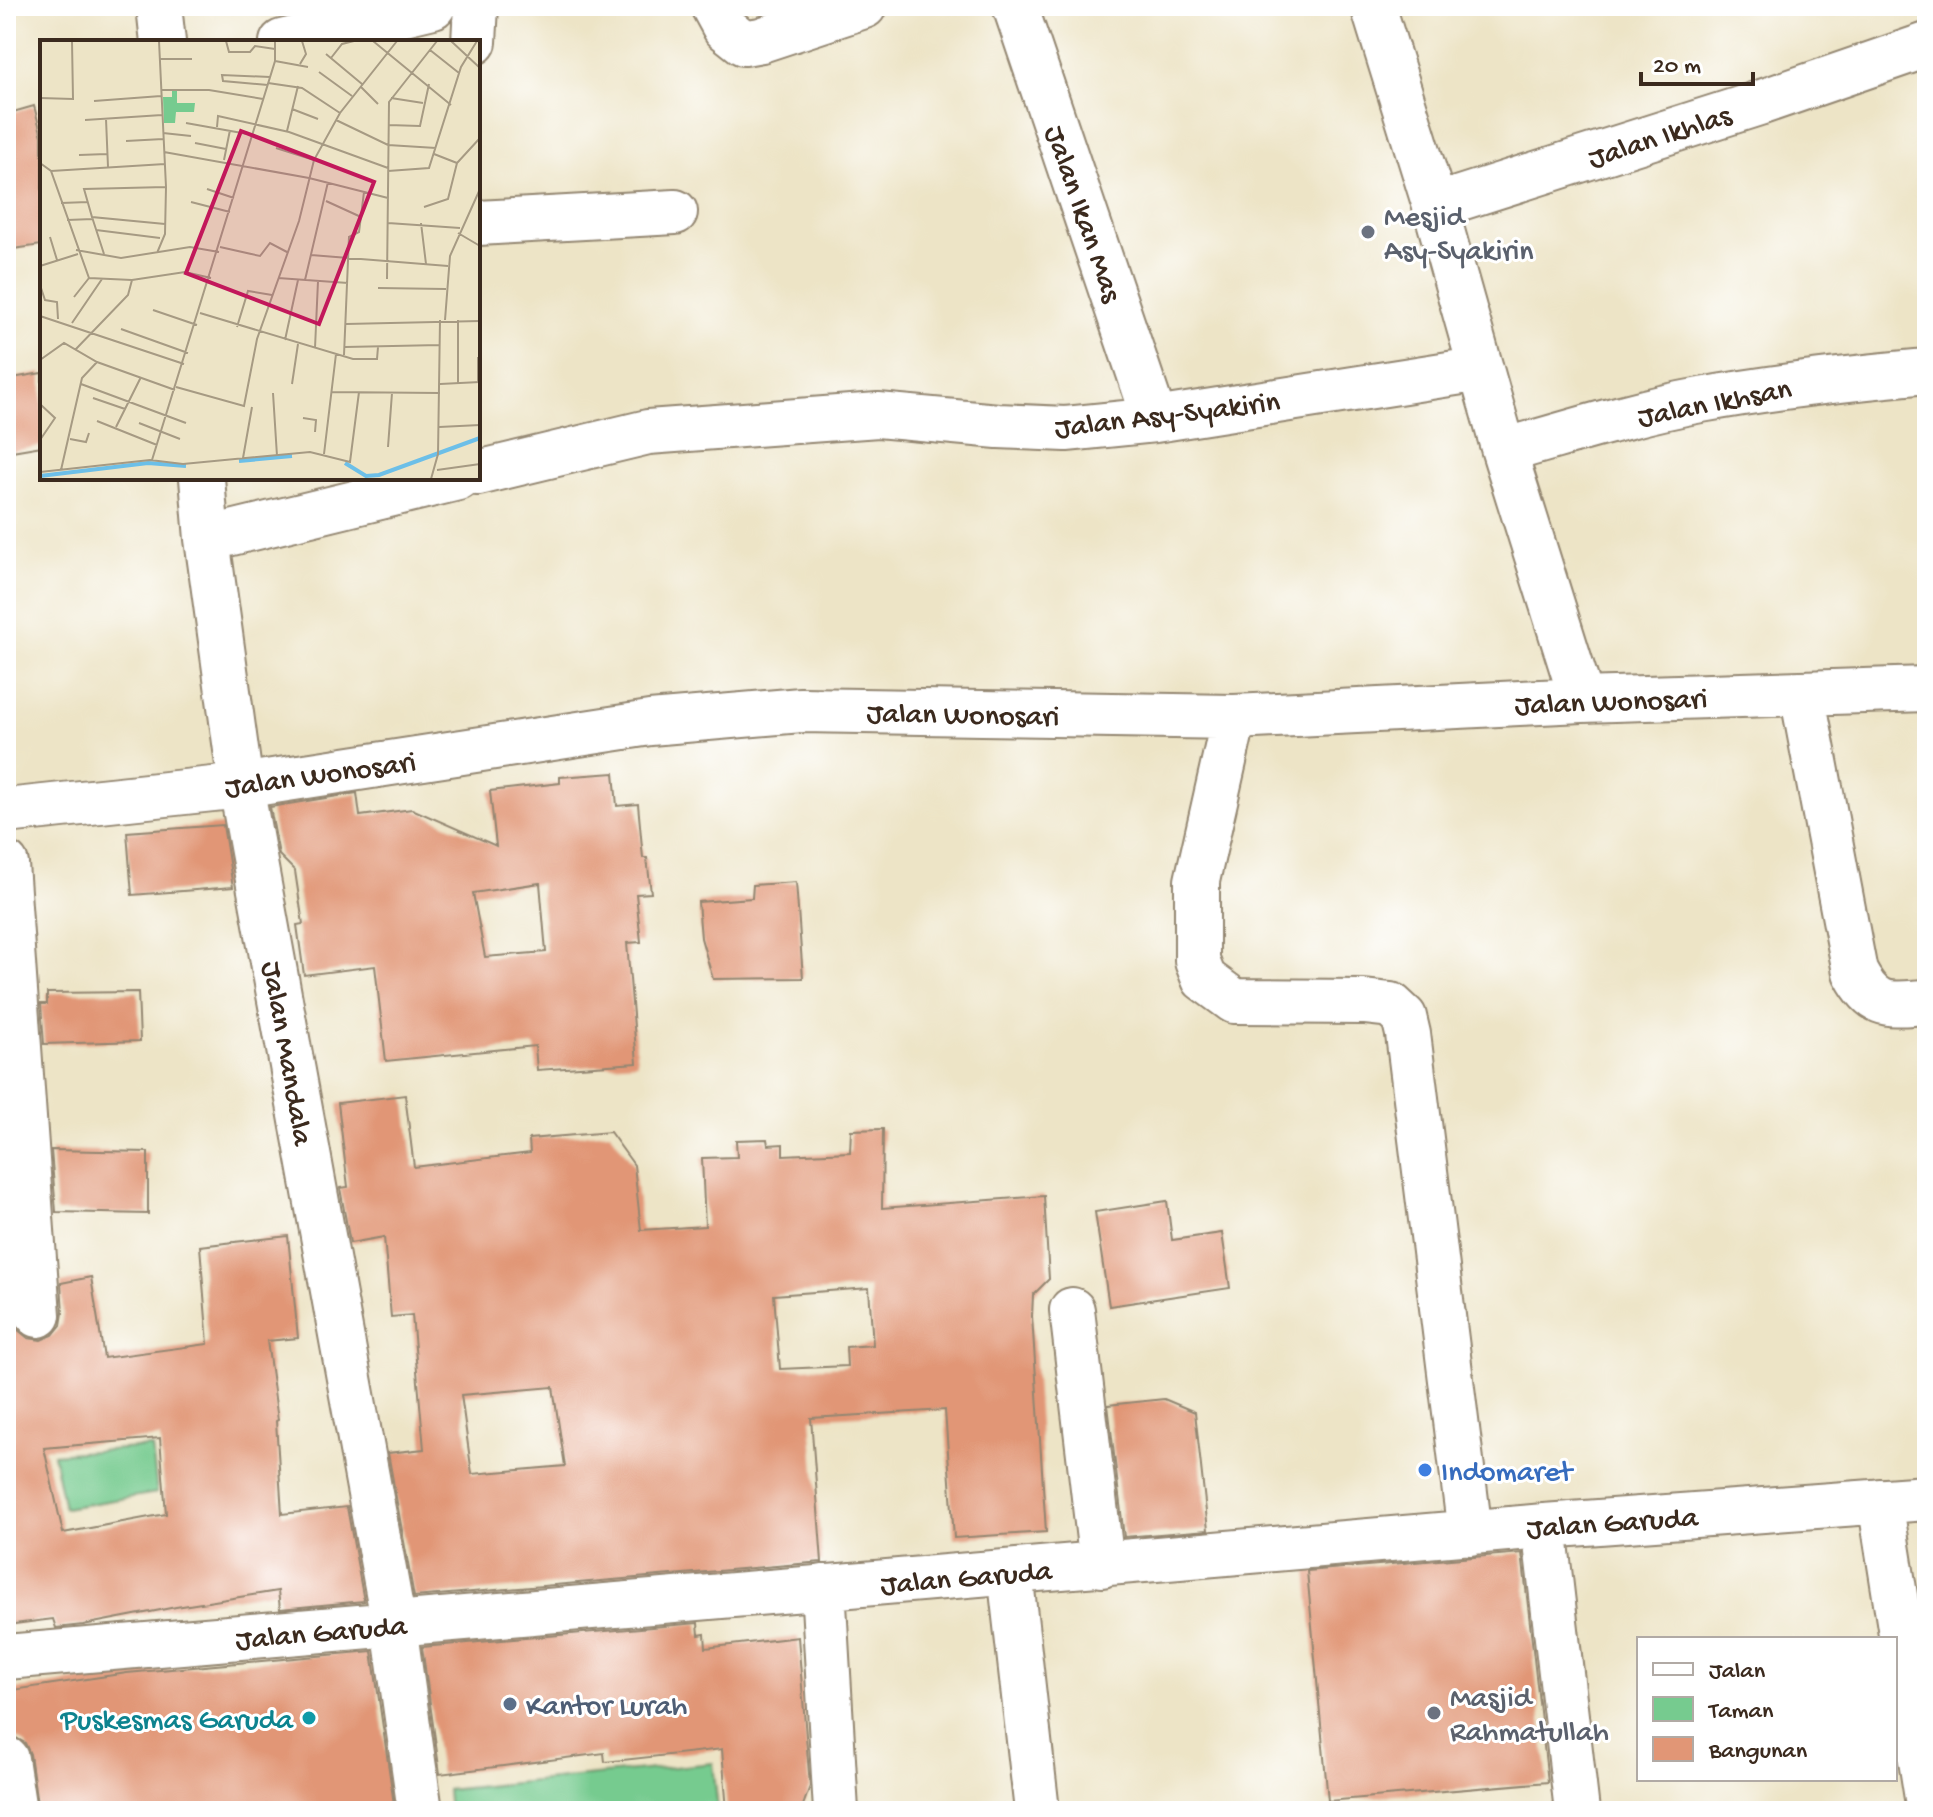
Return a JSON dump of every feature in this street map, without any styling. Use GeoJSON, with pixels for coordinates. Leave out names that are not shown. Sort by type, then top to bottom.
{"type":"FeatureCollection","features":[{"type":"Feature","properties":{"kind":"street"},"geometry":{"type":"LineString","coordinates":[[159,6],[163,40]]}},
{"type":"Feature","properties":{"kind":"street"},"geometry":{"type":"LineString","coordinates":[[290,40],[433,6]]}},
{"type":"Feature","properties":{"kind":"street"},"geometry":{"type":"LineString","coordinates":[[474,40],[476,6]]}},
{"type":"Feature","properties":{"kind":"street"},"geometry":{"type":"LineString","coordinates":[[713,6],[725,28],[744,43],[776,36],[864,6]]}},
{"type":"Feature","properties":{"kind":"street","name":"Jalan Ikan Mas"},"geometry":{"type":"LineString","coordinates":[[1015,6],[1155,420]]}},
{"type":"Feature","properties":{"kind":"street"},"geometry":{"type":"LineString","coordinates":[[1373,6],[1435,206],[1504,451],[1582,700]]}},
{"type":"Feature","properties":{"kind":"street","name":"Jalan Ikhlas"},"geometry":{"type":"LineString","coordinates":[[1435,206],[1759,103],[1927,45]]}},
{"type":"Feature","properties":{"kind":"street"},"geometry":{"type":"LineString","coordinates":[[480,223],[675,212]]}},
{"type":"Feature","properties":{"kind":"street","name":"Jalan Asy-Syakirin"},"geometry":{"type":"LineString","coordinates":[[480,472],[648,432],[878,415],[1066,429],[1155,420],[1481,369]]}},
{"type":"Feature","properties":{"kind":"street","name":"Jalan Ikhsan"},"geometry":{"type":"LineString","coordinates":[[1504,451],[1630,415],[1700,400],[1807,383],[1927,371]]}},
{"type":"Feature","properties":{"kind":"street","name":"Jalan Mandala"},"geometry":{"type":"LineString","coordinates":[[202,480],[207,539],[241,786],[394,1625],[420,1811]]}},
{"type":"Feature","properties":{"kind":"street","name":"Jalan Asy-Syakirin"},"geometry":{"type":"LineString","coordinates":[[207,539],[445,480]]}},
{"type":"Feature","properties":{"kind":"street","name":"Jalan Wonosari"},"geometry":{"type":"LineString","coordinates":[[6,811],[241,786],[650,723],[801,710],[1234,717],[1582,700],[1927,689]]}},
{"type":"Feature","properties":{"kind":"street"},"geometry":{"type":"LineString","coordinates":[[1802,693],[1855,972],[1865,991],[1876,1000],[1893,1004],[1927,1002]]}},
{"type":"Feature","properties":{"kind":"street"},"geometry":{"type":"LineString","coordinates":[[1234,717],[1197,881],[1197,961],[1204,979],[1234,1001],[1364,1002],[1391,1005],[1404,1017],[1470,1533]]}},
{"type":"Feature","properties":{"kind":"street"},"geometry":{"type":"LineString","coordinates":[[6,864],[38,1315]]}},
{"type":"Feature","properties":{"kind":"street"},"geometry":{"type":"LineString","coordinates":[[1072,1310],[1102,1565]]}},
{"type":"Feature","properties":{"kind":"street","name":"Jalan Garuda"},"geometry":{"type":"LineString","coordinates":[[6,1657],[1544,1526],[1927,1498]]}},
{"type":"Feature","properties":{"kind":"street"},"geometry":{"type":"LineString","coordinates":[[1880,1501],[1927,1798]]}},
{"type":"Feature","properties":{"kind":"street"},"geometry":{"type":"LineString","coordinates":[[1544,1526],[1577,1811]]}},
{"type":"Feature","properties":{"kind":"street"},"geometry":{"type":"LineString","coordinates":[[1010,1572],[1037,1811]]}},
{"type":"Feature","properties":{"kind":"street"},"geometry":{"type":"LineString","coordinates":[[823,1587],[836,1811]]}},
{"type":"Feature","properties":{"kind":"street"},"geometry":{"type":"LineString","coordinates":[[6,1759],[14,1811]]}},
{"type":"Feature","properties":{"kind":"green space"},"geometry":{"type":"Polygon","coordinates":[[[152,1447],[157,1493],[64,1508],[53,1454],[152,1447]]]}},
{"type":"Feature","properties":{"kind":"green space"},"geometry":{"type":"Polygon","coordinates":[[[713,1763],[718,1811],[449,1811],[447,1790],[713,1763]]]}},
{"type":"Feature","properties":{"kind":"building"},"geometry":{"type":"Polygon","coordinates":[[[34,106],[40,128],[40,245],[6,250],[6,114],[34,106]]]}},
{"type":"Feature","properties":{"kind":"building"},"geometry":{"type":"Polygon","coordinates":[[[40,373],[40,446],[6,452],[6,379],[40,373]]]}},
{"type":"Feature","properties":{"kind":"building"},"geometry":{"type":"Polygon","coordinates":[[[614,773],[617,806],[638,804],[643,858],[647,858],[651,893],[636,894],[641,942],[627,943],[637,1063],[537,1070],[535,1046],[386,1061],[375,966],[304,975],[297,925],[303,924],[295,871],[279,855],[270,807],[357,793],[360,816],[412,809],[496,846],[490,791],[560,783],[560,777],[614,773]],[[540,883],[473,893],[485,957],[546,952],[540,883]]]}},
{"type":"Feature","properties":{"kind":"building"},"geometry":{"type":"Polygon","coordinates":[[[223,825],[233,887],[132,895],[127,832],[223,825]]]}},
{"type":"Feature","properties":{"kind":"building"},"geometry":{"type":"Polygon","coordinates":[[[796,882],[803,978],[713,979],[701,938],[698,902],[752,898],[753,885],[796,882]]]}},
{"type":"Feature","properties":{"kind":"building"},"geometry":{"type":"Polygon","coordinates":[[[138,992],[140,1041],[44,1044],[41,1004],[47,1004],[47,993],[138,992]]]}},
{"type":"Feature","properties":{"kind":"building"},"geometry":{"type":"Polygon","coordinates":[[[405,1095],[414,1167],[530,1153],[529,1139],[610,1132],[634,1165],[641,1230],[705,1226],[702,1158],[737,1157],[736,1140],[767,1139],[768,1145],[783,1144],[783,1155],[850,1152],[851,1130],[883,1129],[882,1208],[1044,1196],[1049,1279],[1033,1295],[1032,1316],[1046,1532],[954,1538],[945,1410],[811,1418],[822,1562],[414,1597],[388,1453],[424,1449],[412,1315],[391,1317],[384,1237],[350,1243],[340,1188],[348,1187],[338,1103],[405,1095]],[[869,1288],[774,1295],[780,1369],[847,1366],[846,1347],[873,1345],[869,1288]],[[553,1387],[461,1395],[472,1474],[565,1466],[553,1387]]]}},
{"type":"Feature","properties":{"kind":"building"},"geometry":{"type":"Polygon","coordinates":[[[51,1150],[148,1152],[148,1214],[56,1212],[51,1150]]]}},
{"type":"Feature","properties":{"kind":"building"},"geometry":{"type":"Polygon","coordinates":[[[1167,1201],[1172,1240],[1222,1233],[1230,1288],[1109,1306],[1095,1212],[1167,1201]]]}},
{"type":"Feature","properties":{"kind":"building"},"geometry":{"type":"Polygon","coordinates":[[[288,1236],[298,1338],[267,1341],[278,1420],[282,1514],[347,1507],[364,1601],[280,1609],[278,1591],[83,1625],[56,1628],[53,1619],[6,1625],[6,1294],[11,1293],[13,1317],[18,1330],[28,1338],[41,1340],[53,1335],[61,1325],[61,1283],[91,1277],[104,1358],[208,1344],[200,1246],[288,1236]],[[160,1438],[44,1448],[63,1533],[166,1514],[160,1438]]]}},
{"type":"Feature","properties":{"kind":"building"},"geometry":{"type":"Polygon","coordinates":[[[1164,1399],[1195,1412],[1208,1530],[1124,1537],[1108,1405],[1164,1399]]]}},
{"type":"Feature","properties":{"kind":"building","name":"Masjid Rahmatullah"},"geometry":{"type":"Polygon","coordinates":[[[1522,1553],[1548,1782],[1328,1801],[1307,1571],[1522,1553]]]}},
{"type":"Feature","properties":{"kind":"building"},"geometry":{"type":"Polygon","coordinates":[[[698,1623],[699,1635],[705,1634],[706,1648],[798,1637],[810,1786],[801,1811],[727,1811],[722,1749],[605,1762],[604,1753],[440,1774],[422,1647],[698,1623]]]}},
{"type":"Feature","properties":{"kind":"building"},"geometry":{"type":"Polygon","coordinates":[[[372,1651],[395,1811],[38,1811],[30,1754],[25,1743],[11,1735],[6,1691],[127,1673],[372,1651]]]}},
{"type":"Feature","properties":{"kind":"place","name":"Mesjid Asy-Syakirin"},"geometry":{"type":"Point","coordinates":[1368,232]}},
{"type":"Feature","properties":{"kind":"place","name":"Indomaret"},"geometry":{"type":"Point","coordinates":[1425,1470]}},
{"type":"Feature","properties":{"kind":"place","name":"Kantor Lurah"},"geometry":{"type":"Point","coordinates":[510,1704]}},
{"type":"Feature","properties":{"kind":"place","name":"Masjid Rahmatullah"},"geometry":{"type":"Point","coordinates":[1434,1713]}},
{"type":"Feature","properties":{"kind":"place","name":"Puskesmas Garuda"},"geometry":{"type":"Point","coordinates":[309,1718]}}]}
